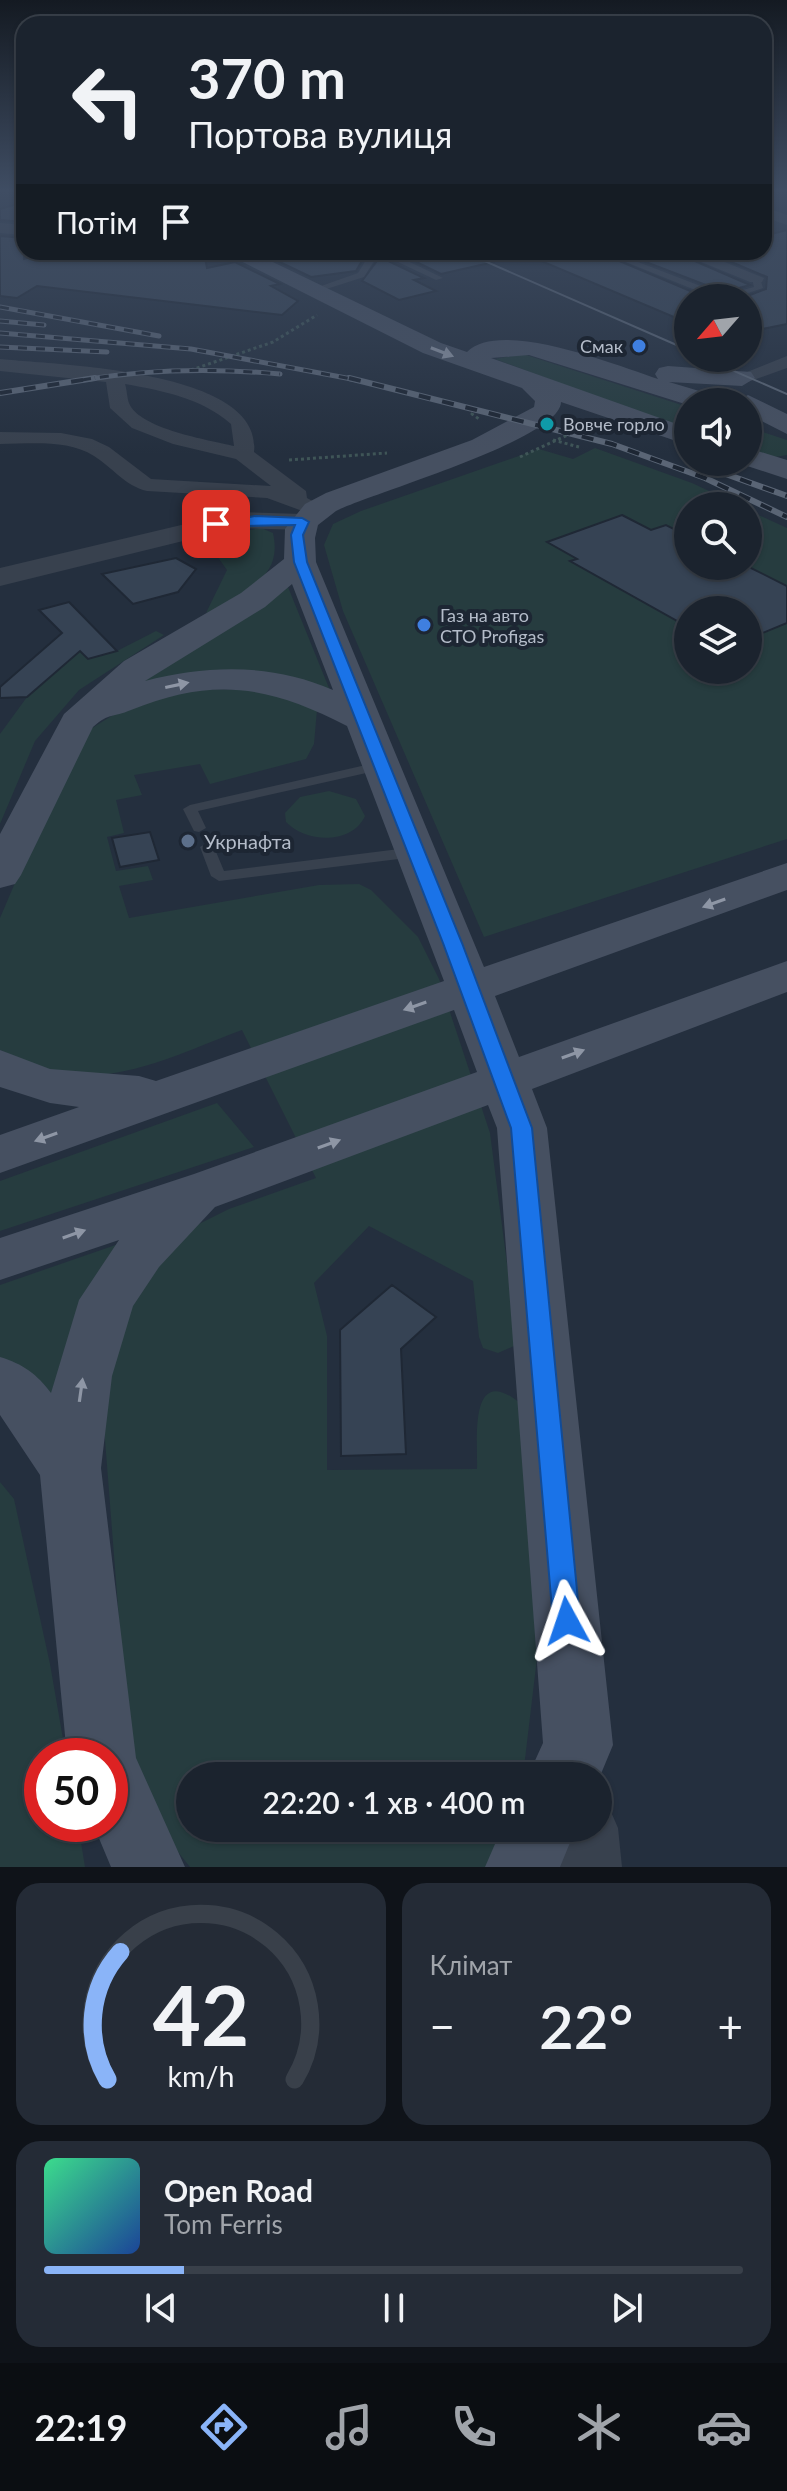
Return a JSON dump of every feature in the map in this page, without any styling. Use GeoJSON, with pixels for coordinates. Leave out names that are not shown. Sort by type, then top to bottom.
{"type":"FeatureCollection","features":[{"type":"Feature","properties":{"kind":"main road"},"geometry":{"type":"LineString","coordinates":[[285,279],[389,329],[480,366],[674,432]]}},
{"type":"Feature","properties":{"kind":"main road"},"geometry":{"type":"LineString","coordinates":[[320,298],[530,347],[674,392]]}},
{"type":"Feature","properties":{"kind":"main road"},"geometry":{"type":"LineString","coordinates":[[480,366],[478,355],[483,351],[530,347]]}},
{"type":"Feature","properties":{"kind":"main road"},"geometry":{"type":"LineString","coordinates":[[562,356],[695,378],[726,388]]}},
{"type":"Feature","properties":{"kind":"main road"},"geometry":{"type":"LineString","coordinates":[[534,386],[548,399],[548,408],[541,416],[482,446],[380,482],[309,516],[297,535],[300,562],[522,1128],[574,1762]]}},
{"type":"Feature","properties":{"kind":"main road"},"geometry":{"type":"LineString","coordinates":[[762,407],[787,427]]}},
{"type":"Feature","properties":{"kind":"main road"},"geometry":{"type":"LineString","coordinates":[[380,482],[515,449],[574,421],[625,416]]}},
{"type":"Feature","properties":{"kind":"main road"},"geometry":{"type":"LineString","coordinates":[[762,419],[787,427]]}},
{"type":"Feature","properties":{"kind":"main road"},"geometry":{"type":"LineString","coordinates":[[0,875],[77,722],[137,669],[253,600],[300,562]]}},
{"type":"Feature","properties":{"kind":"main road"},"geometry":{"type":"LineString","coordinates":[[77,722],[152,691],[210,679],[250,679],[305,691],[360,718]]}},
{"type":"Feature","properties":{"kind":"main road"},"geometry":{"type":"LineString","coordinates":[[0,1154],[166,1092],[787,876]]}},
{"type":"Feature","properties":{"kind":"main road"},"geometry":{"type":"LineString","coordinates":[[0,1259],[234,1180],[787,976]]}},
{"type":"Feature","properties":{"kind":"main road"},"geometry":{"type":"LineString","coordinates":[[0,1067],[17,1077],[68,1091],[166,1092]]}},
{"type":"Feature","properties":{"kind":"main road"},"geometry":{"type":"LineString","coordinates":[[100,1738],[70,1468],[83,1376],[107,1300],[140,1252],[179,1210],[234,1180]]}},
{"type":"Feature","properties":{"kind":"main road"},"geometry":{"type":"LineString","coordinates":[[0,1381],[19,1395],[70,1468]]}},
{"type":"Feature","properties":{"kind":"main road"},"geometry":{"type":"LineString","coordinates":[[128,1821],[148,1867]]}},
{"type":"Feature","properties":{"kind":"main road"},"geometry":{"type":"LineString","coordinates":[[522,1867],[534,1842]]}},
{"type":"Feature","properties":{"kind":"street"},"geometry":{"type":"LineString","coordinates":[[753,388],[787,362]]}},
{"type":"Feature","properties":{"kind":"street"},"geometry":{"type":"LineString","coordinates":[[7,371],[44,369],[181,391],[211,402],[237,419],[246,434],[246,456]]}},
{"type":"Feature","properties":{"kind":"street"},"geometry":{"type":"LineString","coordinates":[[115,379],[120,408],[139,424],[180,440],[246,456],[309,516]]}},
{"type":"Feature","properties":{"kind":"street"},"geometry":{"type":"LineString","coordinates":[[0,438],[69,441],[97,448],[130,477],[147,485],[270,492],[309,516]]}},
{"type":"Feature","properties":{"kind":"street"},"geometry":{"type":"LineString","coordinates":[[0,577],[236,520],[309,516]]}},
{"type":"Feature","properties":{"kind":"street"},"geometry":{"type":"LineString","coordinates":[[119,1842],[129,1867]]}},
{"type":"Feature","properties":{"kind":"street"},"geometry":{"type":"LineString","coordinates":[[586,1842],[588,1867]]}},
{"type":"Feature","properties":{"kind":"lane"},"geometry":{"type":"LineString","coordinates":[[320,298],[354,279]]}},
{"type":"Feature","properties":{"kind":"lane"},"geometry":{"type":"LineString","coordinates":[[675,279],[723,298],[759,288],[756,279]]}},
{"type":"Feature","properties":{"kind":"lane"},"geometry":{"type":"LineString","coordinates":[[199,828],[190,809],[379,766]]}},
{"type":"Feature","properties":{"kind":"lane"},"geometry":{"type":"LineString","coordinates":[[207,847],[219,876],[415,852]]}},
{"type":"Feature","properties":{"kind":"path"},"geometry":{"type":"LineString","coordinates":[[188,371],[230,360],[309,322],[320,298]]}},
{"type":"Feature","properties":{"kind":"path"},"geometry":{"type":"LineString","coordinates":[[477,409],[472,414],[477,419]]}},
{"type":"Feature","properties":{"kind":"path"},"geometry":{"type":"LineString","coordinates":[[552,439],[593,424]]}},
{"type":"Feature","properties":{"kind":"path"},"geometry":{"type":"LineString","coordinates":[[552,439],[579,447]]}},
{"type":"Feature","properties":{"kind":"path"},"geometry":{"type":"LineString","coordinates":[[509,461],[551,445],[552,439]]}},
{"type":"Feature","properties":{"kind":"path"},"geometry":{"type":"LineString","coordinates":[[246,456],[317,460],[390,453]]}},
{"type":"Feature","properties":{"kind":"green space"},"geometry":{"type":"Polygon","coordinates":[[[523,354],[674,403],[674,426],[495,359],[523,354]]]}},
{"type":"Feature","properties":{"kind":"green space"},"geometry":{"type":"Polygon","coordinates":[[[762,432],[787,440],[787,455],[762,455],[762,432]]]}},
{"type":"Feature","properties":{"kind":"green space"},"geometry":{"type":"Polygon","coordinates":[[[595,448],[711,492],[674,492],[674,580],[762,580],[762,516],[787,528],[787,839],[484,937],[343,611],[324,545],[333,524],[361,511],[539,449],[573,459],[595,448]]]}},
{"type":"Feature","properties":{"kind":"green space"},"geometry":{"type":"Polygon","coordinates":[[[261,528],[273,533],[275,544],[268,570],[257,583],[232,601],[206,613],[227,570],[207,542],[210,537],[261,528]]]}},
{"type":"Feature","properties":{"kind":"green space"},"geometry":{"type":"Polygon","coordinates":[[[288,587],[331,693],[311,685],[128,689],[288,587]]]}},
{"type":"Feature","properties":{"kind":"green space"},"geometry":{"type":"Polygon","coordinates":[[[156,631],[164,635],[79,690],[35,741],[0,824],[0,734],[27,697],[80,651],[89,659],[117,651],[156,631]]]}},
{"type":"Feature","properties":{"kind":"green space"},"geometry":{"type":"Polygon","coordinates":[[[185,689],[271,690],[317,710],[314,744],[306,759],[210,784],[200,764],[134,775],[142,795],[116,800],[124,833],[107,837],[116,871],[148,866],[153,880],[119,886],[129,918],[319,885],[359,884],[371,890],[418,937],[439,979],[490,1133],[516,1333],[514,1346],[498,1353],[483,1348],[473,1281],[369,1226],[314,1283],[327,1336],[327,1470],[477,1469],[477,1425],[484,1398],[491,1392],[503,1393],[520,1403],[537,1658],[525,1762],[176,1762],[176,1842],[501,1842],[488,1867],[190,1867],[174,1847],[137,1779],[125,1697],[103,1414],[124,1311],[156,1262],[191,1228],[229,1209],[316,1178],[242,1030],[149,1065],[100,1075],[45,1070],[0,1050],[0,918],[29,850],[89,730],[129,705],[185,689]]]}},
{"type":"Feature","properties":{"kind":"green space"},"geometry":{"type":"Polygon","coordinates":[[[329,791],[356,799],[365,816],[350,832],[328,838],[316,837],[286,822],[285,813],[300,797],[329,791]]]}},
{"type":"Feature","properties":{"kind":"green space"},"geometry":{"type":"Polygon","coordinates":[[[217,1103],[254,1147],[0,1231],[0,1181],[217,1103]]]}},
{"type":"Feature","properties":{"kind":"green space"},"geometry":{"type":"Polygon","coordinates":[[[130,1240],[60,1422],[0,1361],[0,1285],[130,1240]]]}},
{"type":"Feature","properties":{"kind":"green space"},"geometry":{"type":"Polygon","coordinates":[[[0,1482],[14,1499],[63,1738],[24,1738],[24,1842],[81,1842],[85,1867],[0,1867],[0,1482]]]}},
{"type":"Feature","properties":{"kind":"building"},"geometry":{"type":"Polygon","coordinates":[[[0,279],[270,279],[280,284],[271,286],[298,301],[282,315],[37,286],[17,298],[0,296],[0,279]]]}},
{"type":"Feature","properties":{"kind":"building"},"geometry":{"type":"Polygon","coordinates":[[[418,279],[414,280],[436,291],[399,300],[362,281],[418,279]]]}},
{"type":"Feature","properties":{"kind":"building"},"geometry":{"type":"Polygon","coordinates":[[[584,279],[662,279],[674,284],[674,317],[584,279]]]}},
{"type":"Feature","properties":{"kind":"building"},"geometry":{"type":"Polygon","coordinates":[[[691,279],[736,279],[748,284],[703,284],[691,279]]]}},
{"type":"Feature","properties":{"kind":"building"},"geometry":{"type":"Polygon","coordinates":[[[767,279],[787,279],[787,324],[762,329],[762,290],[766,289],[767,279]]]}},
{"type":"Feature","properties":{"kind":"building"},"geometry":{"type":"Polygon","coordinates":[[[622,515],[651,530],[666,525],[674,529],[674,580],[762,580],[762,574],[787,586],[787,623],[762,633],[762,596],[674,596],[674,619],[570,561],[577,559],[547,542],[622,515]]]}},
{"type":"Feature","properties":{"kind":"building"},"geometry":{"type":"Polygon","coordinates":[[[176,558],[196,569],[178,592],[133,604],[102,574],[176,558]]]}},
{"type":"Feature","properties":{"kind":"building"},"geometry":{"type":"Polygon","coordinates":[[[69,602],[117,651],[88,659],[80,651],[27,697],[0,698],[0,687],[62,633],[39,610],[69,602]]]}},
{"type":"Feature","properties":{"kind":"building"},"geometry":{"type":"Polygon","coordinates":[[[150,832],[159,860],[120,867],[112,838],[150,832]]]}},
{"type":"Feature","properties":{"kind":"building"},"geometry":{"type":"Polygon","coordinates":[[[392,1285],[436,1317],[401,1349],[406,1454],[341,1456],[340,1330],[392,1285]]]}},
{"type":"Feature","properties":{"kind":"tram line"},"geometry":{"type":"LineString","coordinates":[[526,279],[674,344]]}},
{"type":"Feature","properties":{"kind":"tram line"},"geometry":{"type":"LineString","coordinates":[[736,372],[787,394]]}},
{"type":"Feature","properties":{"kind":"railway"},"geometry":{"type":"LineString","coordinates":[[0,307],[159,336]]}},
{"type":"Feature","properties":{"kind":"railway"},"geometry":{"type":"LineString","coordinates":[[0,321],[44,325]]}},
{"type":"Feature","properties":{"kind":"railway"},"geometry":{"type":"LineString","coordinates":[[0,333],[191,349],[357,380]]}},
{"type":"Feature","properties":{"kind":"railway"},"geometry":{"type":"LineString","coordinates":[[0,347],[107,352]]}},
{"type":"Feature","properties":{"kind":"railway"},"geometry":{"type":"LineString","coordinates":[[83,380],[181,371],[280,374]]}},
{"type":"Feature","properties":{"kind":"railway"},"geometry":{"type":"LineString","coordinates":[[83,380],[95,378]]}},
{"type":"Feature","properties":{"kind":"railway"},"geometry":{"type":"LineString","coordinates":[[349,378],[357,380]]}},
{"type":"Feature","properties":{"kind":"railway"},"geometry":{"type":"LineString","coordinates":[[0,393],[83,380]]}},
{"type":"Feature","properties":{"kind":"railway"},"geometry":{"type":"LineString","coordinates":[[357,380],[612,444],[705,478],[787,517]]}},
{"type":"Feature","properties":{"kind":"railway"},"geometry":{"type":"LineString","coordinates":[[731,476],[787,496]]}},
{"type":"Feature","properties":{"kind":"place","name":"Смак"},"geometry":{"type":"Point","coordinates":[639,346]}},
{"type":"Feature","properties":{"kind":"place","name":"Вовче горло"},"geometry":{"type":"Point","coordinates":[547,424]}},
{"type":"Feature","properties":{"kind":"place","name":"Газ на авто СТО Profigas"},"geometry":{"type":"Point","coordinates":[424,625]}},
{"type":"Feature","properties":{"kind":"place","name":"Укрнафта"},"geometry":{"type":"Point","coordinates":[188,841]}},
{"type":"Feature","properties":{"kind":"route"},"geometry":{"type":"LineString","coordinates":[[216,524],[255,519],[302,522],[297,535],[300,562],[522,1128],[567,1621]]}}]}
